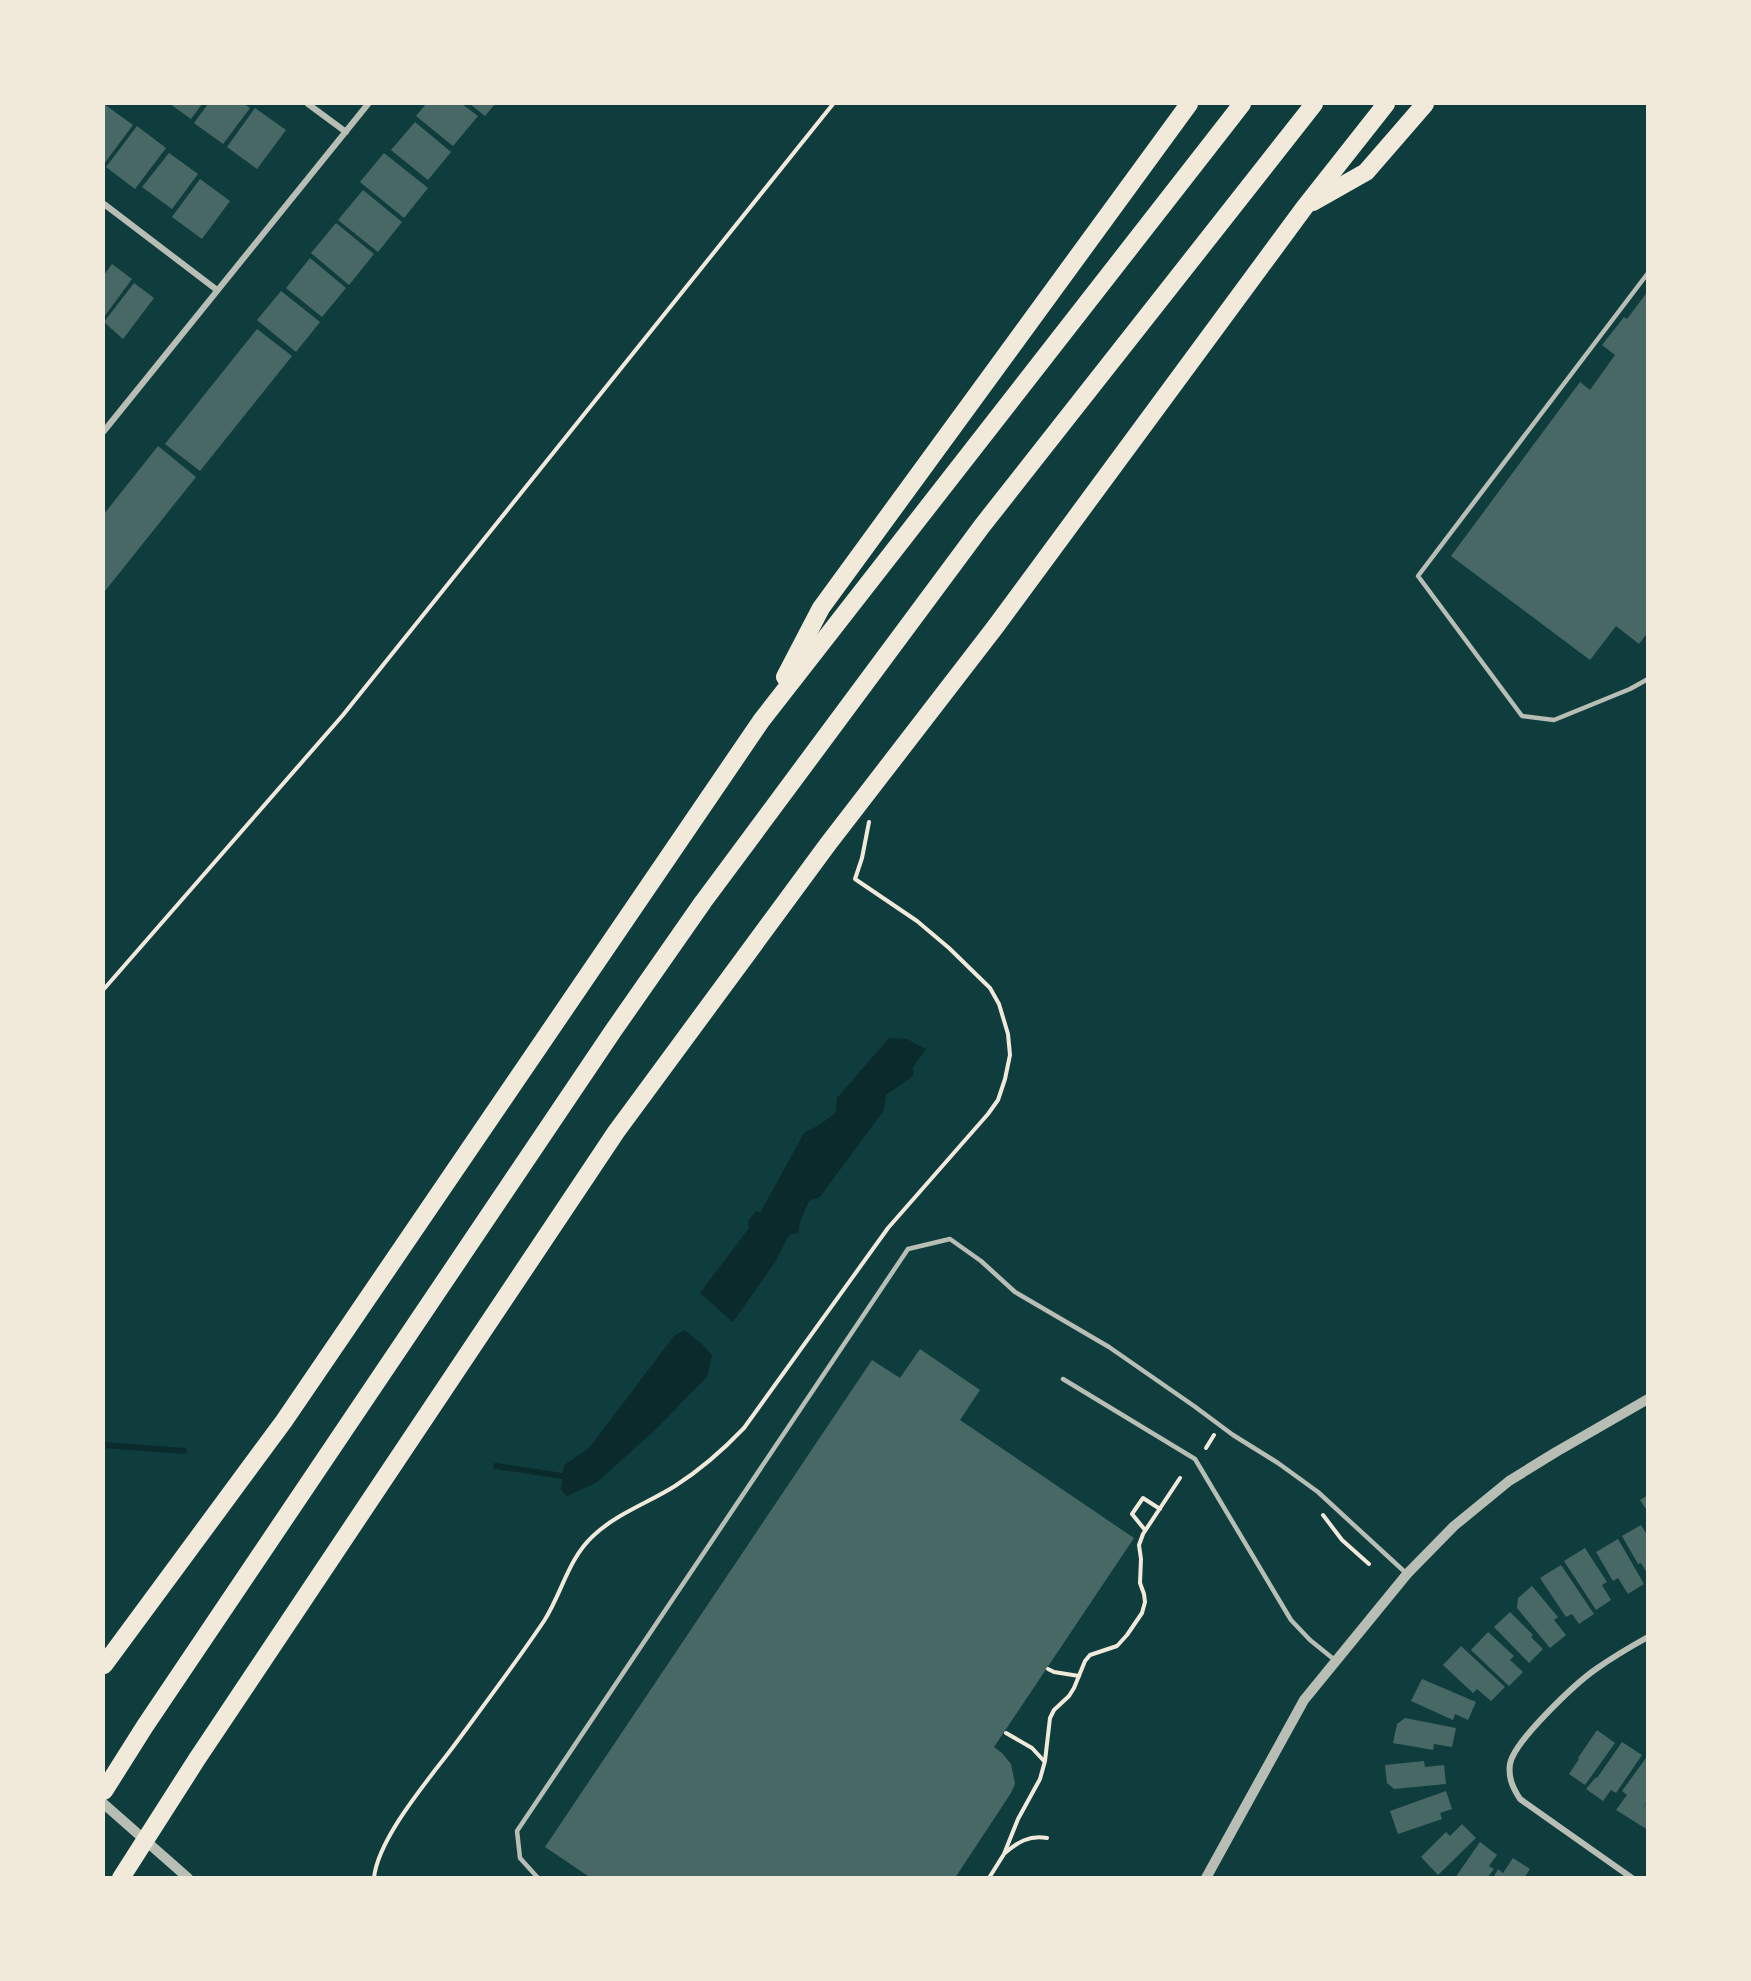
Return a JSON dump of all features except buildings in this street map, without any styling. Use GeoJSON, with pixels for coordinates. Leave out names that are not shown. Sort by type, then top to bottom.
{"type":"FeatureCollection","features":[{"type":"Feature","properties":{"kind":"highway"},"geometry":{"type":"LineString","coordinates":[[761,721],[821,608],[1189,104]]}},
{"type":"Feature","properties":{"kind":"highway"},"geometry":{"type":"LineString","coordinates":[[104,1665],[284,1421],[761,721],[1242,104]]}},
{"type":"Feature","properties":{"kind":"highway"},"geometry":{"type":"LineString","coordinates":[[104,1791],[152,1716],[703,902],[982,526],[1314,104]]}},
{"type":"Feature","properties":{"kind":"highway"},"geometry":{"type":"LineString","coordinates":[[121,1878],[197,1759],[616,1132],[828,844],[996,626],[1304,208],[1386,104]]}},
{"type":"Feature","properties":{"kind":"highway"},"geometry":{"type":"LineString","coordinates":[[1304,208],[1366,172],[1425,104]]}},
{"type":"Feature","properties":{"kind":"street"},"geometry":{"type":"LineString","coordinates":[[308,104],[346,132]]}},
{"type":"Feature","properties":{"kind":"street"},"geometry":{"type":"LineString","coordinates":[[104,431],[368,104]]}},
{"type":"Feature","properties":{"kind":"street"},"geometry":{"type":"LineString","coordinates":[[104,204],[217,290]]}},
{"type":"Feature","properties":{"kind":"street"},"geometry":{"type":"LineString","coordinates":[[1206,1878],[1304,1700],[1407,1574],[1454,1526],[1509,1481],[1647,1399]]}},
{"type":"Feature","properties":{"kind":"street"},"geometry":{"type":"LineString","coordinates":[[1632,1878],[1520,1799],[1513,1788],[1510,1763],[1521,1742],[1566,1695],[1594,1670],[1647,1637]]}},
{"type":"Feature","properties":{"kind":"street"},"geometry":{"type":"LineString","coordinates":[[104,1803],[188,1878]]}},
{"type":"Feature","properties":{"kind":"lane"},"geometry":{"type":"LineString","coordinates":[[1647,273],[1418,576],[1522,716],[1554,720],[1630,689],[1647,679]]}},
{"type":"Feature","properties":{"kind":"lane"},"geometry":{"type":"LineString","coordinates":[[538,1878],[520,1858],[517,1831],[908,1249],[950,1239],[981,1261],[1014,1292],[1109,1347],[1318,1492],[1407,1574]]}},
{"type":"Feature","properties":{"kind":"lane"},"geometry":{"type":"LineString","coordinates":[[1063,1379],[1195,1459],[1291,1620],[1310,1640],[1336,1661]]}},
{"type":"Feature","properties":{"kind":"path"},"geometry":{"type":"LineString","coordinates":[[104,989],[343,715],[833,104]]}},
{"type":"Feature","properties":{"kind":"path"},"geometry":{"type":"LineString","coordinates":[[374,1878],[379,1854],[388,1839],[412,1802],[545,1620],[557,1600],[571,1563],[580,1550],[595,1534],[621,1516],[674,1486],[706,1463],[744,1428],[888,1227],[962,1145],[998,1100],[1010,1055],[1005,1020],[990,988],[957,955],[917,921],[855,879],[862,858],[871,813]]}},
{"type":"Feature","properties":{"kind":"path"},"geometry":{"type":"LineString","coordinates":[[1206,1448],[1214,1435]]}},
{"type":"Feature","properties":{"kind":"path"},"geometry":{"type":"LineString","coordinates":[[989,1878],[1004,1854],[1018,1820],[1040,1779],[1045,1761],[1050,1718],[1054,1710],[1069,1696],[1090,1655],[1117,1646],[1142,1613],[1145,1602],[1140,1583],[1139,1545],[1145,1530],[1180,1478]]}},
{"type":"Feature","properties":{"kind":"path"},"geometry":{"type":"LineString","coordinates":[[1145,1530],[1132,1514],[1143,1498],[1160,1509]]}},
{"type":"Feature","properties":{"kind":"path"},"geometry":{"type":"LineString","coordinates":[[1048,1669],[1079,1676]]}},
{"type":"Feature","properties":{"kind":"path"},"geometry":{"type":"LineString","coordinates":[[1006,1733],[1032,1748],[1045,1761]]}},
{"type":"Feature","properties":{"kind":"path"},"geometry":{"type":"LineString","coordinates":[[1004,1854],[1018,1842],[1029,1838],[1047,1838]]}},
{"type":"Feature","properties":{"kind":"water"},"geometry":{"type":"Polygon","coordinates":[[[889,1038],[907,1039],[926,1049],[913,1067],[913,1076],[886,1095],[884,1110],[820,1197],[809,1201],[799,1233],[789,1235],[775,1262],[733,1322],[700,1293],[749,1228],[748,1221],[756,1211],[760,1213],[804,1133],[821,1124],[836,1112],[837,1098],[889,1038]]]}},
{"type":"Feature","properties":{"kind":"water"},"geometry":{"type":"Polygon","coordinates":[[[684,1330],[712,1355],[707,1377],[655,1430],[596,1483],[567,1496],[561,1490],[564,1465],[589,1448],[674,1336],[684,1330]]]}},
{"type":"Feature","properties":{"kind":"waterway"},"geometry":{"type":"LineString","coordinates":[[104,1445],[184,1451]]}},
{"type":"Feature","properties":{"kind":"waterway"},"geometry":{"type":"LineString","coordinates":[[496,1466],[569,1477]]}}]}
